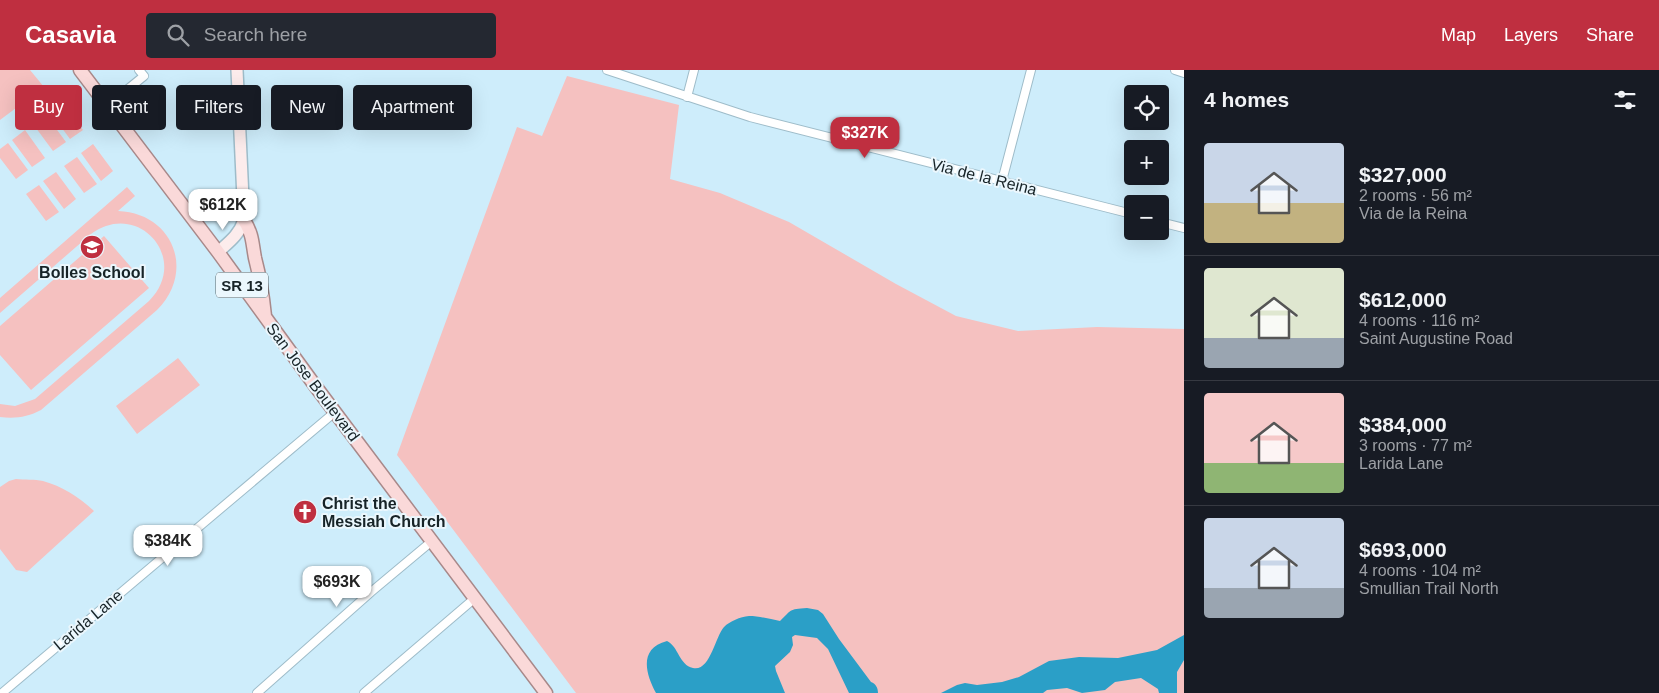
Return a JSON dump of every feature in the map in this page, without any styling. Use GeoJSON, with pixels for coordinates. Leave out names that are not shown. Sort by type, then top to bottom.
{"type":"FeatureCollection","features":[{"type":"Feature","properties":{"kind":"main road","name":"San Jose Boulevard"},"geometry":{"type":"LineString","coordinates":[[80,70],[92,86]]}},
{"type":"Feature","properties":{"kind":"main road"},"geometry":{"type":"LineString","coordinates":[[218,252],[233,240],[244,220],[237,70]]}},
{"type":"Feature","properties":{"kind":"main road","name":"San Jose Boulevard"},"geometry":{"type":"LineString","coordinates":[[125,130],[546,693]]}},
{"type":"Feature","properties":{"kind":"main road"},"geometry":{"type":"LineString","coordinates":[[244,220],[252,233],[266,319]]}},
{"type":"Feature","properties":{"kind":"street"},"geometry":{"type":"LineString","coordinates":[[133,85],[144,76],[139,70]]}},
{"type":"Feature","properties":{"kind":"street","name":"Via de la Reina"},"geometry":{"type":"LineString","coordinates":[[607,70],[750,117],[1124,212]]}},
{"type":"Feature","properties":{"kind":"street"},"geometry":{"type":"LineString","coordinates":[[687,97],[694,70]]}},
{"type":"Feature","properties":{"kind":"street"},"geometry":{"type":"LineString","coordinates":[[1002,182],[1031,70]]}},
{"type":"Feature","properties":{"kind":"street"},"geometry":{"type":"LineString","coordinates":[[1175,70],[1184,73]]}},
{"type":"Feature","properties":{"kind":"street"},"geometry":{"type":"LineString","coordinates":[[1169,224],[1184,228]]}},
{"type":"Feature","properties":{"kind":"street","name":"Larida Lane"},"geometry":{"type":"LineString","coordinates":[[2,693],[335,412]]}},
{"type":"Feature","properties":{"kind":"street"},"geometry":{"type":"LineString","coordinates":[[257,693],[432,541]]}},
{"type":"Feature","properties":{"kind":"street"},"geometry":{"type":"LineString","coordinates":[[364,693],[474,598]]}},
{"type":"Feature","properties":{"kind":"shaded area"},"geometry":{"type":"Polygon","coordinates":[[[0,70],[30,70],[42,85],[15,85],[15,109],[0,120],[0,70]]]}},
{"type":"Feature","properties":{"kind":"shaded area"},"geometry":{"type":"Polygon","coordinates":[[[567,76],[679,105],[670,179],[720,193],[789,222],[896,284],[956,316],[1018,331],[1097,327],[1184,329],[1184,693],[576,693],[397,455],[517,127],[542,136],[567,76]]]}},
{"type":"Feature","properties":{"kind":"shaded area"},"geometry":{"type":"Polygon","coordinates":[[[25,130],[45,158],[32,167],[12,140],[25,130]]]}},
{"type":"Feature","properties":{"kind":"shaded area"},"geometry":{"type":"Polygon","coordinates":[[[37,130],[57,130],[66,142],[53,151],[37,130]]]}},
{"type":"Feature","properties":{"kind":"shaded area"},"geometry":{"type":"Polygon","coordinates":[[[63,130],[83,130],[70,139],[63,130]]]}},
{"type":"Feature","properties":{"kind":"shaded area"},"geometry":{"type":"Polygon","coordinates":[[[8,143],[28,170],[16,179],[0,158],[0,149],[8,143]]]}},
{"type":"Feature","properties":{"kind":"shaded area"},"geometry":{"type":"Polygon","coordinates":[[[93,144],[113,171],[101,181],[81,153],[93,144]]]}},
{"type":"Feature","properties":{"kind":"shaded area"},"geometry":{"type":"Polygon","coordinates":[[[77,157],[97,184],[84,193],[64,166],[77,157]]]}},
{"type":"Feature","properties":{"kind":"shaded area"},"geometry":{"type":"Polygon","coordinates":[[[56,172],[76,199],[64,209],[43,181],[56,172]]]}},
{"type":"Feature","properties":{"kind":"shaded area"},"geometry":{"type":"Polygon","coordinates":[[[39,185],[59,212],[46,221],[26,194],[39,185]]]}},
{"type":"Feature","properties":{"kind":"shaded area"},"geometry":{"type":"Polygon","coordinates":[[[127,187],[135,196],[118,211],[137,214],[153,222],[165,233],[173,247],[176,262],[175,278],[169,295],[157,310],[41,410],[21,417],[0,417],[0,404],[15,406],[35,399],[149,301],[160,285],[164,268],[161,252],[153,239],[141,229],[126,224],[109,225],[91,234],[0,313],[0,298],[127,187]]]}},
{"type":"Feature","properties":{"kind":"shaded area"},"geometry":{"type":"Polygon","coordinates":[[[104,236],[149,288],[31,390],[0,355],[0,326],[104,236]]]}},
{"type":"Feature","properties":{"kind":"shaded area"},"geometry":{"type":"Polygon","coordinates":[[[178,358],[200,385],[137,434],[116,406],[178,358]]]}},
{"type":"Feature","properties":{"kind":"shaded area"},"geometry":{"type":"Polygon","coordinates":[[[16,479],[40,480],[50,483],[77,497],[94,511],[27,572],[16,570],[0,549],[0,487],[16,479]]]}},
{"type":"Feature","properties":{"kind":"water"},"geometry":{"type":"Polygon","coordinates":[[[807,608],[818,610],[823,614],[839,639],[876,686],[878,693],[849,693],[828,649],[817,638],[795,635],[792,637],[793,645],[790,652],[775,666],[785,693],[656,693],[649,677],[647,662],[648,655],[658,644],[667,641],[674,647],[688,666],[699,668],[704,665],[712,653],[724,627],[732,621],[749,616],[780,621],[791,611],[807,608]]]}},
{"type":"Feature","properties":{"kind":"water"},"geometry":{"type":"Polygon","coordinates":[[[1184,635],[1184,660],[1177,672],[1177,693],[1159,693],[1158,689],[1141,678],[1115,682],[1105,690],[1082,693],[1067,688],[1047,690],[1043,693],[941,693],[965,683],[977,685],[1002,682],[1019,677],[1049,661],[1079,657],[1118,658],[1157,650],[1184,635]]]}},
{"type":"Feature","properties":{"kind":"place","name":"Bolles School"},"geometry":{"type":"Point","coordinates":[92,247]}},
{"type":"Feature","properties":{"kind":"place","name":"Christ the Messiah Church"},"geometry":{"type":"Point","coordinates":[305,512]}}]}
